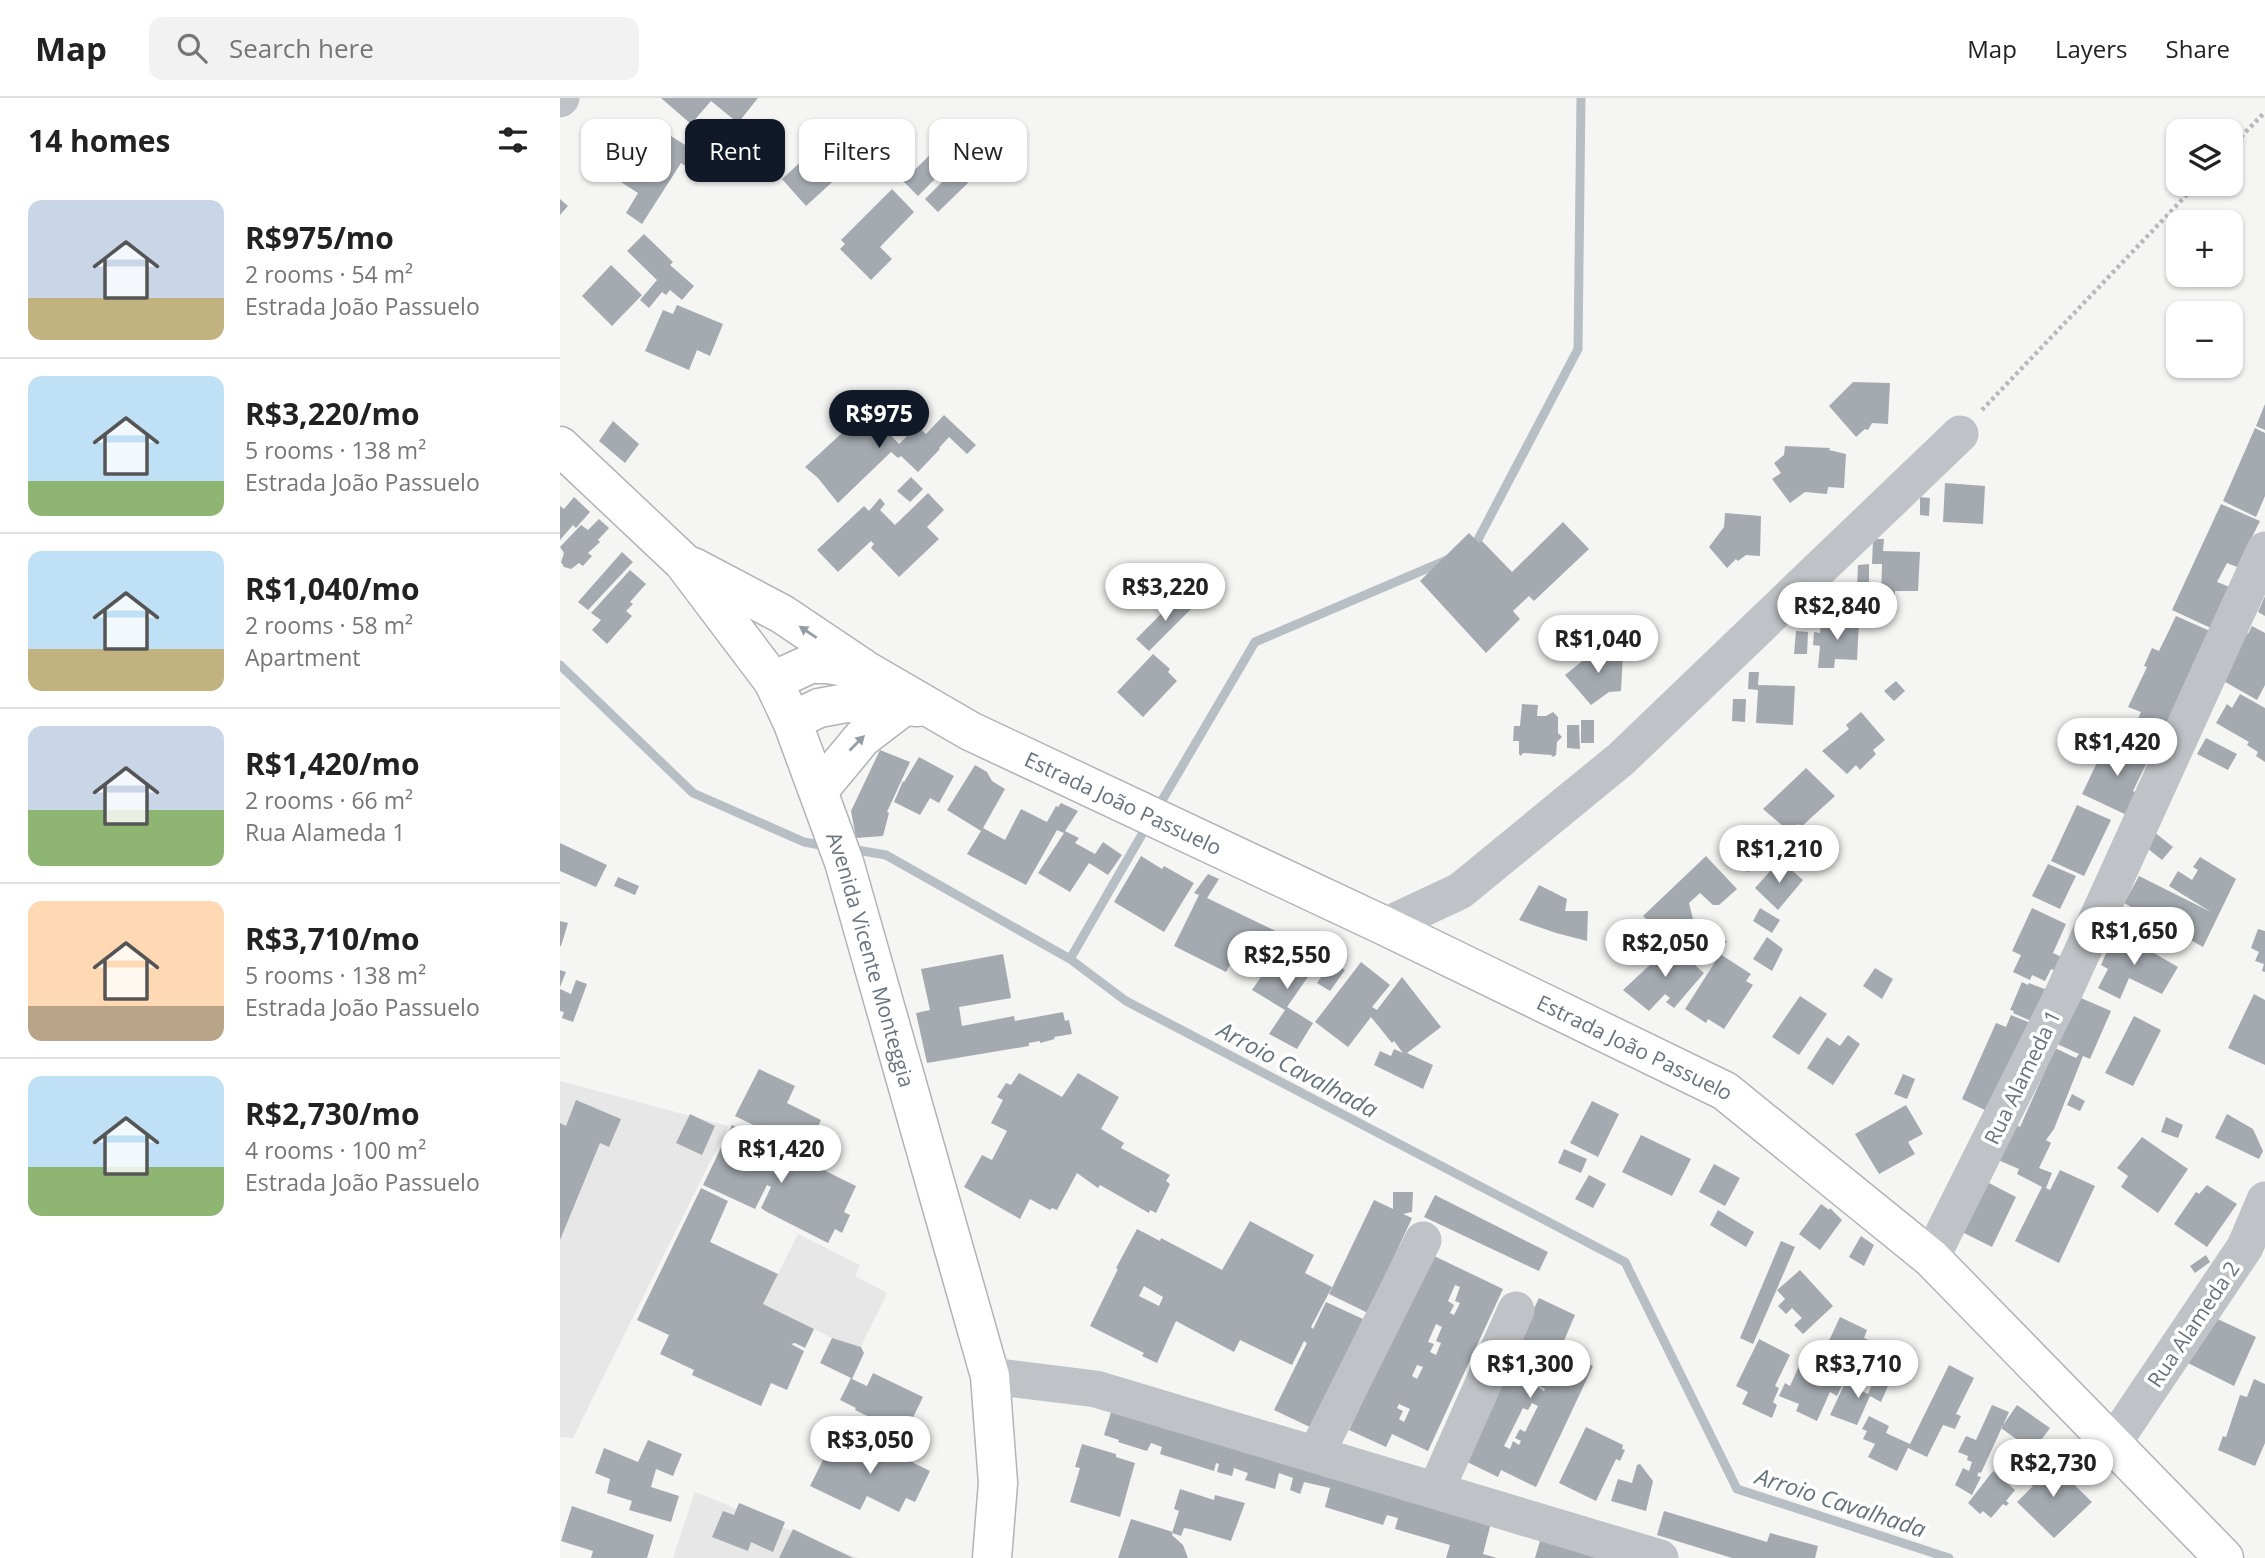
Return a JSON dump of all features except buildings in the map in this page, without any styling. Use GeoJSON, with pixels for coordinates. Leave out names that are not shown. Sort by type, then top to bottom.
{"type":"FeatureCollection","features":[{"type":"Feature","properties":{"kind":"street"},"geometry":{"type":"LineString","coordinates":[[1385,926],[1460,891],[1621,760],[1960,434]]}},
{"type":"Feature","properties":{"kind":"street","name":"Avenida Vicente Monteggia"},"geometry":{"type":"LineString","coordinates":[[560,446],[683,562],[773,681],[792,720],[838,847],[990,1376],[998,1483],[992,1558]]}},
{"type":"Feature","properties":{"kind":"street","name":"Rua Alameda 1"},"geometry":{"type":"LineString","coordinates":[[1931,1258],[2064,992],[2265,550]]}},
{"type":"Feature","properties":{"kind":"street"},"geometry":{"type":"LineString","coordinates":[[683,562],[782,614],[865,670]]}},
{"type":"Feature","properties":{"kind":"street","name":"Estrada João Passuelo"},"geometry":{"type":"LineString","coordinates":[[773,681],[810,664],[865,670],[915,707],[1385,926],[1725,1091],[1931,1258],[2224,1558]]}},
{"type":"Feature","properties":{"kind":"street","name":"Estrada João Passuelo"},"geometry":{"type":"LineString","coordinates":[[792,720],[819,708],[846,703],[915,707]]}},
{"type":"Feature","properties":{"kind":"street"},"geometry":{"type":"LineString","coordinates":[[819,790],[842,758],[862,738],[915,707]]}},
{"type":"Feature","properties":{"kind":"street","name":"Rua Alameda 2"},"geometry":{"type":"LineString","coordinates":[[2113,1443],[2245,1247],[2265,1200]]}},
{"type":"Feature","properties":{"kind":"street"},"geometry":{"type":"LineString","coordinates":[[1316,1454],[1423,1240]]}},
{"type":"Feature","properties":{"kind":"street"},"geometry":{"type":"LineString","coordinates":[[1436,1490],[1516,1310]]}},
{"type":"Feature","properties":{"kind":"street"},"geometry":{"type":"LineString","coordinates":[[990,1376],[1096,1389],[1660,1558]]}},
{"type":"Feature","properties":{"kind":"path"},"geometry":{"type":"LineString","coordinates":[[2243,135],[2265,112]]}},
{"type":"Feature","properties":{"kind":"path"},"geometry":{"type":"LineString","coordinates":[[1960,434],[2186,196]]}},
{"type":"Feature","properties":{"kind":"shaded area"},"geometry":{"type":"Polygon","coordinates":[[[560,1081],[728,1126],[573,1438],[560,1437],[560,1081]]]}},
{"type":"Feature","properties":{"kind":"shaded area"},"geometry":{"type":"Polygon","coordinates":[[[798,1234],[860,1265],[855,1276],[887,1293],[861,1347],[832,1338],[763,1304],[798,1234]]]}},
{"type":"Feature","properties":{"kind":"shaded area"},"geometry":{"type":"Polygon","coordinates":[[[695,1492],[858,1558],[673,1558],[695,1492]]]}},
{"type":"Feature","properties":{"kind":"waterway"},"geometry":{"type":"LineString","coordinates":[[1473,549],[1578,349],[1581,98]]}},
{"type":"Feature","properties":{"kind":"waterway"},"geometry":{"type":"LineString","coordinates":[[1157,809],[1255,642],[1447,560]]}},
{"type":"Feature","properties":{"kind":"waterway","name":"Arroio Cavalhada"},"geometry":{"type":"LineString","coordinates":[[560,665],[693,793],[804,842],[826,846]]}},
{"type":"Feature","properties":{"kind":"waterway"},"geometry":{"type":"LineString","coordinates":[[1070,959],[1148,824]]}},
{"type":"Feature","properties":{"kind":"waterway","name":"Arroio Cavalhada"},"geometry":{"type":"LineString","coordinates":[[851,849],[886,855],[1070,959],[1126,1001],[1625,1262],[1737,1489],[1949,1558]]}}]}
